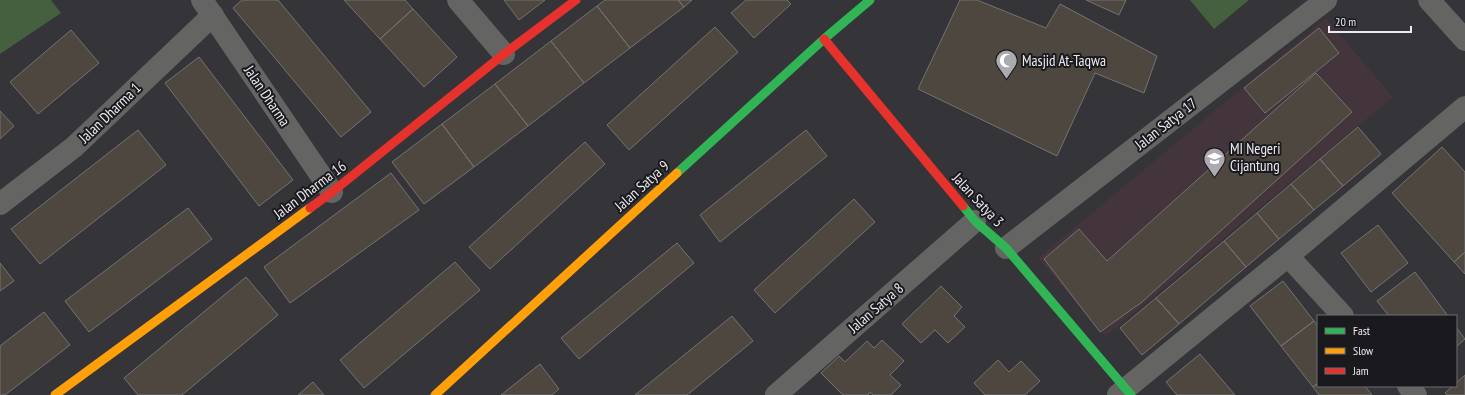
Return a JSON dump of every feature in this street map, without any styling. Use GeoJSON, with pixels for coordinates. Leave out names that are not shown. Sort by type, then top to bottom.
{"type":"FeatureCollection","features":[{"type":"Feature","properties":{"kind":"street"},"geometry":{"type":"LineString","coordinates":[[458,0],[504,54]]}},
{"type":"Feature","properties":{"kind":"street","name":"Jalan Dharma 16"},"geometry":{"type":"LineString","coordinates":[[55,395],[332,192],[504,54],[576,0]]}},
{"type":"Feature","properties":{"kind":"street","name":"Jalan Satya 9"},"geometry":{"type":"LineString","coordinates":[[435,395],[824,39],[870,0]]}},
{"type":"Feature","properties":{"kind":"street","name":"Jalan Satya 17"},"geometry":{"type":"LineString","coordinates":[[1006,248],[1326,0]]}},
{"type":"Feature","properties":{"kind":"street"},"geometry":{"type":"LineString","coordinates":[[1429,0],[1465,40]]}},
{"type":"Feature","properties":{"kind":"street","name":"Jalan Dharma"},"geometry":{"type":"LineString","coordinates":[[208,7],[332,192]]}},
{"type":"Feature","properties":{"kind":"street","name":"Jalan Dharma 1"},"geometry":{"type":"LineString","coordinates":[[0,204],[74,147],[208,7]]}},
{"type":"Feature","properties":{"kind":"street","name":"Jalan Satya 3"},"geometry":{"type":"LineString","coordinates":[[824,39],[975,221],[1006,248],[1125,393]]}},
{"type":"Feature","properties":{"kind":"street"},"geometry":{"type":"LineString","coordinates":[[1125,393],[1465,107]]}},
{"type":"Feature","properties":{"kind":"street","name":"Jalan Satya 8"},"geometry":{"type":"LineString","coordinates":[[776,395],[975,221]]}},
{"type":"Feature","properties":{"kind":"street"},"geometry":{"type":"LineString","coordinates":[[1288,256],[1342,315]]}},
{"type":"Feature","properties":{"kind":"street"},"geometry":{"type":"LineString","coordinates":[[1409,387],[1416,395]]}},
{"type":"Feature","properties":{"kind":"shaded area","name":"MI Negeri Cijantung"},"geometry":{"type":"Polygon","coordinates":[[[1326,18],[1393,97],[1105,337],[1038,258],[1326,18]]]}},
{"type":"Feature","properties":{"kind":"green space"},"geometry":{"type":"Polygon","coordinates":[[[0,0],[51,0],[61,13],[0,54],[0,0]]]}},
{"type":"Feature","properties":{"kind":"green space"},"geometry":{"type":"Polygon","coordinates":[[[1190,0],[1249,0],[1214,29],[1190,0]]]}},
{"type":"Feature","properties":{"kind":"building"},"geometry":{"type":"Polygon","coordinates":[[[242,0],[278,0],[371,112],[341,137],[233,8],[242,0]]]}},
{"type":"Feature","properties":{"kind":"building"},"geometry":{"type":"Polygon","coordinates":[[[344,0],[405,0],[413,9],[380,39],[344,0]]]}},
{"type":"Feature","properties":{"kind":"building"},"geometry":{"type":"Polygon","coordinates":[[[504,0],[545,0],[519,20],[504,0]]]}},
{"type":"Feature","properties":{"kind":"building"},"geometry":{"type":"Polygon","coordinates":[[[605,0],[678,0],[684,7],[630,48],[597,6],[605,0]]]}},
{"type":"Feature","properties":{"kind":"building"},"geometry":{"type":"Polygon","coordinates":[[[678,0],[692,0],[684,7],[678,0]]]}},
{"type":"Feature","properties":{"kind":"building"},"geometry":{"type":"Polygon","coordinates":[[[746,0],[787,0],[791,4],[754,38],[731,13],[746,0]]]}},
{"type":"Feature","properties":{"kind":"building","name":"Masjid At-Taqwa"},"geometry":{"type":"Polygon","coordinates":[[[960,0],[977,0],[1046,28],[1060,4],[1157,56],[1144,93],[1095,73],[1057,156],[918,89],[960,0]]]}},
{"type":"Feature","properties":{"kind":"building"},"geometry":{"type":"Polygon","coordinates":[[[1086,0],[1126,0],[1119,15],[1086,0]]]}},
{"type":"Feature","properties":{"kind":"building"},"geometry":{"type":"Polygon","coordinates":[[[597,6],[630,48],[584,83],[551,41],[597,6]]]}},
{"type":"Feature","properties":{"kind":"building"},"geometry":{"type":"Polygon","coordinates":[[[413,9],[457,57],[424,87],[380,39],[413,9]]]}},
{"type":"Feature","properties":{"kind":"building"},"geometry":{"type":"Polygon","coordinates":[[[715,27],[738,52],[629,150],[607,125],[715,27]]]}},
{"type":"Feature","properties":{"kind":"building"},"geometry":{"type":"Polygon","coordinates":[[[1319,28],[1339,53],[1265,113],[1244,88],[1319,28]]]}},
{"type":"Feature","properties":{"kind":"building"},"geometry":{"type":"Polygon","coordinates":[[[71,30],[99,63],[38,114],[10,82],[71,30]]]}},
{"type":"Feature","properties":{"kind":"building"},"geometry":{"type":"Polygon","coordinates":[[[551,41],[584,83],[528,126],[495,84],[551,41]]]}},
{"type":"Feature","properties":{"kind":"building"},"geometry":{"type":"Polygon","coordinates":[[[199,57],[293,180],[259,206],[165,83],[199,57]]]}},
{"type":"Feature","properties":{"kind":"building"},"geometry":{"type":"Polygon","coordinates":[[[1316,73],[1352,112],[1142,302],[1100,332],[1044,259],[1079,229],[1107,261],[1316,73]]]}},
{"type":"Feature","properties":{"kind":"building"},"geometry":{"type":"Polygon","coordinates":[[[495,84],[528,126],[474,167],[442,124],[495,84]]]}},
{"type":"Feature","properties":{"kind":"building"},"geometry":{"type":"Polygon","coordinates":[[[0,111],[14,126],[0,139],[0,111]]]}},
{"type":"Feature","properties":{"kind":"building"},"geometry":{"type":"Polygon","coordinates":[[[442,124],[474,167],[424,204],[392,162],[442,124]]]}},
{"type":"Feature","properties":{"kind":"building"},"geometry":{"type":"Polygon","coordinates":[[[1358,127],[1381,154],[1343,186],[1320,159],[1358,127]]]}},
{"type":"Feature","properties":{"kind":"building"},"geometry":{"type":"Polygon","coordinates":[[[138,130],[166,165],[40,264],[11,229],[138,130]]]}},
{"type":"Feature","properties":{"kind":"building"},"geometry":{"type":"Polygon","coordinates":[[[806,130],[827,156],[720,242],[700,215],[806,130]]]}},
{"type":"Feature","properties":{"kind":"building"},"geometry":{"type":"Polygon","coordinates":[[[585,142],[605,164],[490,269],[469,247],[585,142]]]}},
{"type":"Feature","properties":{"kind":"building"},"geometry":{"type":"Polygon","coordinates":[[[1442,147],[1465,172],[1465,252],[1454,262],[1392,193],[1442,147]]]}},
{"type":"Feature","properties":{"kind":"building"},"geometry":{"type":"Polygon","coordinates":[[[1320,159],[1343,186],[1314,210],[1291,184],[1320,159]]]}},
{"type":"Feature","properties":{"kind":"building"},"geometry":{"type":"Polygon","coordinates":[[[391,173],[419,210],[290,303],[264,267],[391,173]]]}},
{"type":"Feature","properties":{"kind":"building"},"geometry":{"type":"Polygon","coordinates":[[[1291,184],[1314,210],[1279,239],[1257,213],[1291,184]]]}},
{"type":"Feature","properties":{"kind":"building"},"geometry":{"type":"Polygon","coordinates":[[[854,199],[875,222],[775,313],[754,290],[854,199]]]}},
{"type":"Feature","properties":{"kind":"building"},"geometry":{"type":"Polygon","coordinates":[[[188,208],[212,239],[89,332],[65,301],[188,208]]]}},
{"type":"Feature","properties":{"kind":"building"},"geometry":{"type":"Polygon","coordinates":[[[1257,213],[1279,239],[1246,267],[1224,241],[1257,213]]]}},
{"type":"Feature","properties":{"kind":"building"},"geometry":{"type":"Polygon","coordinates":[[[1378,225],[1408,263],[1371,292],[1341,253],[1378,225]]]}},
{"type":"Feature","properties":{"kind":"building"},"geometry":{"type":"Polygon","coordinates":[[[1224,241],[1246,267],[1179,324],[1156,298],[1224,241]]]}},
{"type":"Feature","properties":{"kind":"building"},"geometry":{"type":"Polygon","coordinates":[[[677,243],[694,263],[579,359],[561,338],[677,243]]]}},
{"type":"Feature","properties":{"kind":"building"},"geometry":{"type":"Polygon","coordinates":[[[1465,252],[1465,274],[1454,262],[1465,252]]]}},
{"type":"Feature","properties":{"kind":"building"},"geometry":{"type":"Polygon","coordinates":[[[455,262],[480,290],[364,388],[340,360],[455,262]]]}},
{"type":"Feature","properties":{"kind":"building"},"geometry":{"type":"Polygon","coordinates":[[[0,263],[14,281],[0,291],[0,263]]]}},
{"type":"Feature","properties":{"kind":"building"},"geometry":{"type":"Polygon","coordinates":[[[1415,272],[1447,315],[1388,315],[1377,301],[1415,272]]]}},
{"type":"Feature","properties":{"kind":"building"},"geometry":{"type":"Polygon","coordinates":[[[246,277],[278,315],[182,395],[138,395],[124,378],[246,277]]]}},
{"type":"Feature","properties":{"kind":"building"},"geometry":{"type":"Polygon","coordinates":[[[1283,281],[1314,321],[1281,346],[1250,306],[1283,281]]]}},
{"type":"Feature","properties":{"kind":"building"},"geometry":{"type":"Polygon","coordinates":[[[941,286],[962,307],[954,316],[965,327],[948,343],[935,330],[921,343],[902,324],[941,286]]]}},
{"type":"Feature","properties":{"kind":"building"},"geometry":{"type":"Polygon","coordinates":[[[1156,298],[1179,324],[1142,355],[1120,328],[1156,298]]]}},
{"type":"Feature","properties":{"kind":"building"},"geometry":{"type":"Polygon","coordinates":[[[44,312],[70,345],[5,395],[0,395],[0,346],[44,312]]]}},
{"type":"Feature","properties":{"kind":"building"},"geometry":{"type":"Polygon","coordinates":[[[732,316],[753,341],[687,395],[635,395],[732,316]]]}},
{"type":"Feature","properties":{"kind":"building"},"geometry":{"type":"Polygon","coordinates":[[[1314,321],[1317,325],[1317,384],[1313,387],[1281,346],[1314,321]]]}},
{"type":"Feature","properties":{"kind":"building"},"geometry":{"type":"Polygon","coordinates":[[[1457,328],[1465,339],[1457,346],[1457,328]]]}},
{"type":"Feature","properties":{"kind":"building"},"geometry":{"type":"Polygon","coordinates":[[[882,340],[904,361],[890,375],[901,385],[891,395],[873,395],[870,392],[868,395],[843,395],[821,373],[839,356],[845,362],[867,341],[874,348],[882,340]]]}},
{"type":"Feature","properties":{"kind":"building"},"geometry":{"type":"Polygon","coordinates":[[[1200,354],[1235,395],[1177,395],[1166,382],[1200,354]]]}},
{"type":"Feature","properties":{"kind":"building"},"geometry":{"type":"Polygon","coordinates":[[[998,360],[1009,372],[1021,361],[1040,381],[1025,395],[985,395],[974,383],[998,360]]]}},
{"type":"Feature","properties":{"kind":"building"},"geometry":{"type":"Polygon","coordinates":[[[540,364],[559,389],[552,395],[501,395],[540,364]]]}},
{"type":"Feature","properties":{"kind":"building"},"geometry":{"type":"Polygon","coordinates":[[[1465,375],[1465,395],[1447,395],[1445,393],[1452,387],[1457,387],[1457,382],[1465,375]]]}},
{"type":"Feature","properties":{"kind":"building"},"geometry":{"type":"Polygon","coordinates":[[[313,382],[324,395],[298,395],[313,382]]]}},
{"type":"Feature","properties":{"kind":"building"},"geometry":{"type":"Polygon","coordinates":[[[1317,384],[1317,387],[1366,387],[1372,395],[1319,395],[1313,387],[1317,384]]]}},
{"type":"Feature","properties":{"kind":"traffic: fast"},"geometry":{"type":"LineString","coordinates":[[677,173],[824,39],[870,0]]}},
{"type":"Feature","properties":{"kind":"traffic: fast"},"geometry":{"type":"LineString","coordinates":[[963,206],[975,221],[1006,248],[1131,395]]}},
{"type":"Feature","properties":{"kind":"traffic: slow"},"geometry":{"type":"LineString","coordinates":[[435,395],[677,173]]}},
{"type":"Feature","properties":{"kind":"traffic: slow"},"geometry":{"type":"LineString","coordinates":[[55,395],[310,208]]}},
{"type":"Feature","properties":{"kind":"traffic: jam"},"geometry":{"type":"LineString","coordinates":[[310,208],[504,54],[576,0]]}},
{"type":"Feature","properties":{"kind":"traffic: jam"},"geometry":{"type":"LineString","coordinates":[[824,39],[963,206]]}},
{"type":"Feature","properties":{"kind":"place","name":"Masjid At-Taqwa"},"geometry":{"type":"Point","coordinates":[1007,80]}},
{"type":"Feature","properties":{"kind":"place","name":"MI Negeri Cijantung"},"geometry":{"type":"Point","coordinates":[1215,178]}}]}
